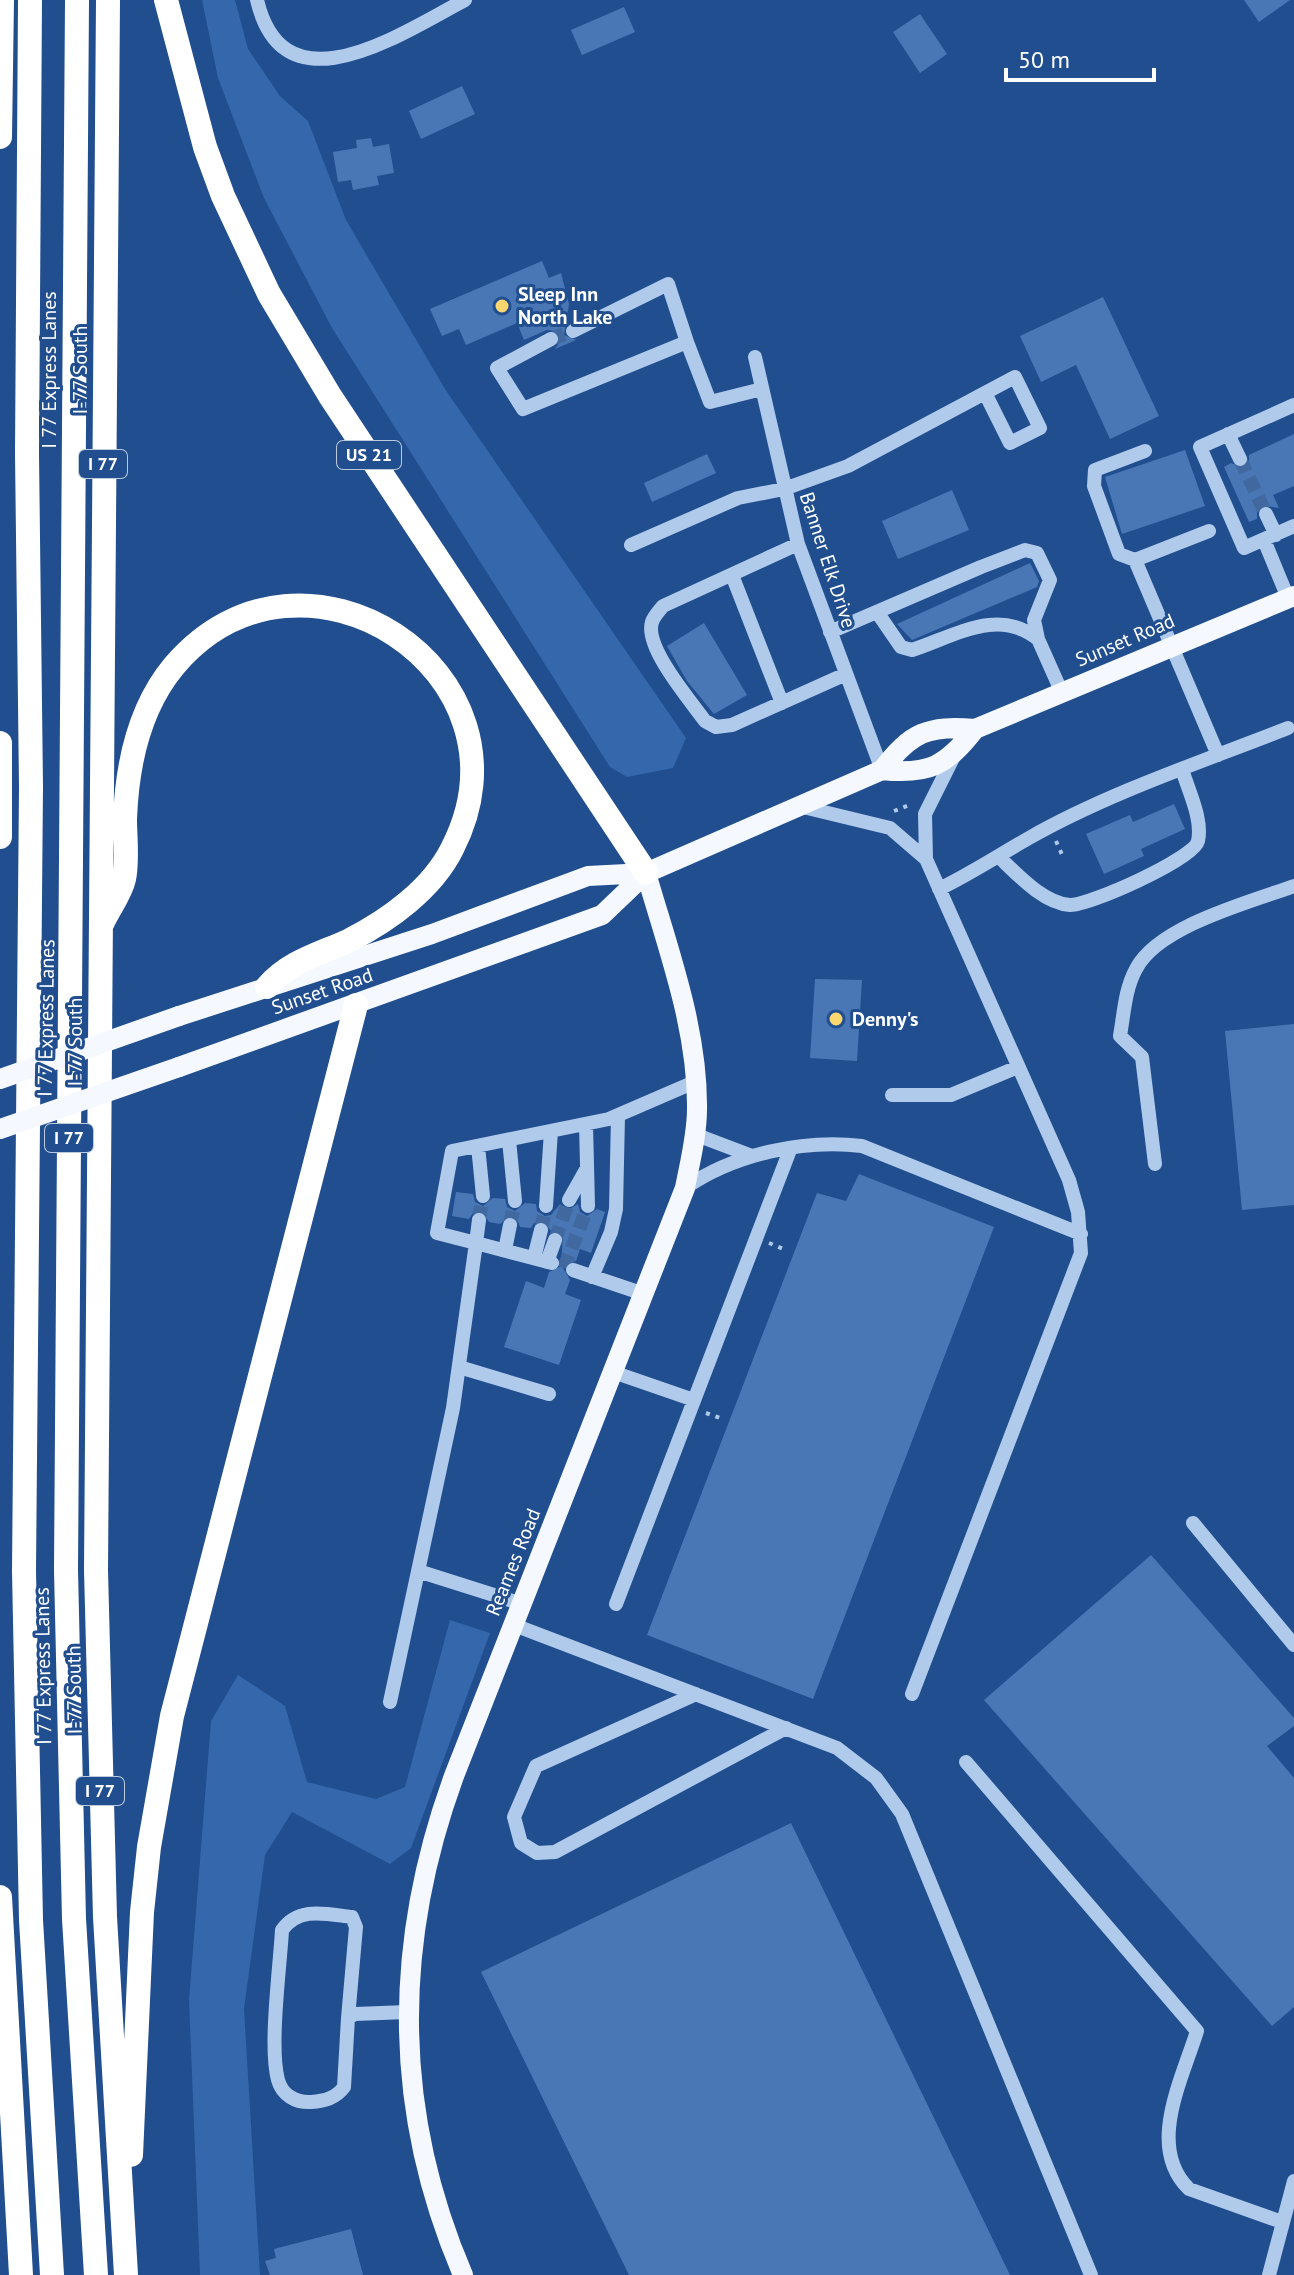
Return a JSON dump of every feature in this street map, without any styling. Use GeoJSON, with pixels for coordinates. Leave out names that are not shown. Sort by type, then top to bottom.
{"type":"FeatureCollection","features":[{"type":"Feature","properties":{"kind":"highway"},"geometry":{"type":"LineString","coordinates":[[0,137],[2,0]]}},
{"type":"Feature","properties":{"kind":"highway","name":"I 77 Express Lanes"},"geometry":{"type":"LineString","coordinates":[[30,0],[27,439],[31,803],[24,1571],[31,1920],[52,2275]]}},
{"type":"Feature","properties":{"kind":"highway","name":"I 77 Express Lanes"},"geometry":{"type":"LineString","coordinates":[[77,0],[66,1570],[75,1934],[96,2275]]}},
{"type":"Feature","properties":{"kind":"highway","name":"I-77 South"},"geometry":{"type":"LineString","coordinates":[[108,0],[100,928],[98,1701],[111,2049],[126,2272]]}},
{"type":"Feature","properties":{"kind":"highway","name":"US 21"},"geometry":{"type":"LineString","coordinates":[[166,0],[205,147],[239,233],[269,294],[330,396],[646,873]]}},
{"type":"Feature","properties":{"kind":"highway"},"geometry":{"type":"LineString","coordinates":[[100,928],[124,879],[125,814],[136,740],[153,698],[175,665],[218,629],[258,612],[317,606],[366,618],[396,634],[422,654],[452,694],[464,727],[470,764],[465,818],[442,867],[407,902],[350,940],[282,970],[267,987]]}},
{"type":"Feature","properties":{"kind":"highway"},"geometry":{"type":"LineString","coordinates":[[0,743],[0,837]]}},
{"type":"Feature","properties":{"kind":"highway"},"geometry":{"type":"LineString","coordinates":[[126,2272],[142,1912],[159,1781],[188,1649],[356,1005]]}},
{"type":"Feature","properties":{"kind":"highway"},"geometry":{"type":"LineString","coordinates":[[0,1897],[21,2275]]}},
{"type":"Feature","properties":{"kind":"main road","name":"Sunset Road"},"geometry":{"type":"LineString","coordinates":[[0,1129],[356,1005],[602,915],[646,873],[882,770],[903,742],[939,726],[975,729],[1291,597]]}},
{"type":"Feature","properties":{"kind":"main road","name":"Sunset Road"},"geometry":{"type":"LineString","coordinates":[[882,770],[916,774],[953,758],[975,729]]}},
{"type":"Feature","properties":{"kind":"main road","name":"Sunset Road"},"geometry":{"type":"LineString","coordinates":[[0,1079],[179,1016],[432,934],[588,876],[646,873]]}},
{"type":"Feature","properties":{"kind":"main road","name":"Reames Road"},"geometry":{"type":"LineString","coordinates":[[463,2275],[432,2191],[418,2134],[407,2012],[417,1903],[429,1849],[685,1188],[694,1134],[697,1081],[683,1001],[646,873]]}},
{"type":"Feature","properties":{"kind":"street"},"geometry":{"type":"LineString","coordinates":[[257,0],[269,34],[282,48],[315,61],[354,53],[465,0]]}},
{"type":"Feature","properties":{"kind":"street"},"geometry":{"type":"LineString","coordinates":[[573,331],[668,284],[710,402],[762,389]]}},
{"type":"Feature","properties":{"kind":"street"},"geometry":{"type":"LineString","coordinates":[[551,339],[497,368],[523,409],[687,342]]}},
{"type":"Feature","properties":{"kind":"street","name":"Banner Elk Drive"},"geometry":{"type":"LineString","coordinates":[[755,357],[798,544],[882,770]]}},
{"type":"Feature","properties":{"kind":"street"},"geometry":{"type":"LineString","coordinates":[[631,545],[738,498],[784,489],[848,466],[1015,377],[1040,428],[1010,443],[985,393]]}},
{"type":"Feature","properties":{"kind":"street"},"geometry":{"type":"LineString","coordinates":[[1293,407],[1200,447],[1244,548],[1294,526]]}},
{"type":"Feature","properties":{"kind":"street"},"geometry":{"type":"LineString","coordinates":[[1228,434],[1240,459]]}},
{"type":"Feature","properties":{"kind":"street"},"geometry":{"type":"LineString","coordinates":[[1145,451],[1095,470],[1094,486],[1119,554],[1135,560],[1209,531]]}},
{"type":"Feature","properties":{"kind":"street"},"geometry":{"type":"LineString","coordinates":[[1266,514],[1270,537],[1291,597]]}},
{"type":"Feature","properties":{"kind":"street"},"geometry":{"type":"LineString","coordinates":[[798,544],[663,606],[652,621],[651,636],[657,651],[705,721],[716,727],[732,725],[846,674]]}},
{"type":"Feature","properties":{"kind":"street"},"geometry":{"type":"LineString","coordinates":[[830,632],[1025,550],[1037,553],[1050,580],[1034,620],[1038,639],[1062,693]]}},
{"type":"Feature","properties":{"kind":"street"},"geometry":{"type":"LineString","coordinates":[[1135,560],[1218,755]]}},
{"type":"Feature","properties":{"kind":"street"},"geometry":{"type":"LineString","coordinates":[[732,575],[782,703]]}},
{"type":"Feature","properties":{"kind":"street"},"geometry":{"type":"LineString","coordinates":[[877,612],[901,647],[912,650],[985,624],[1021,626],[1038,639]]}},
{"type":"Feature","properties":{"kind":"street"},"geometry":{"type":"LineString","coordinates":[[939,889],[1030,837],[1182,769],[1288,728]]}},
{"type":"Feature","properties":{"kind":"street"},"geometry":{"type":"LineString","coordinates":[[912,1694],[1081,1253],[1081,1234],[1069,1180],[926,859],[925,814],[953,758]]}},
{"type":"Feature","properties":{"kind":"street"},"geometry":{"type":"LineString","coordinates":[[999,857],[1053,900],[1071,906],[1159,872],[1190,854],[1198,843],[1195,812],[1182,769]]}},
{"type":"Feature","properties":{"kind":"street"},"geometry":{"type":"LineString","coordinates":[[799,806],[890,828],[926,859]]}},
{"type":"Feature","properties":{"kind":"street"},"geometry":{"type":"LineString","coordinates":[[1155,1164],[1142,1057],[1120,1036],[1127,992],[1137,966],[1177,929],[1294,886]]}},
{"type":"Feature","properties":{"kind":"street"},"geometry":{"type":"LineString","coordinates":[[892,1095],[951,1095],[1018,1067]]}},
{"type":"Feature","properties":{"kind":"street"},"geometry":{"type":"LineString","coordinates":[[544,1261],[437,1233],[452,1151],[618,1116],[697,1081]]}},
{"type":"Feature","properties":{"kind":"street"},"geometry":{"type":"LineString","coordinates":[[592,1277],[611,1232],[616,1209],[618,1116]]}},
{"type":"Feature","properties":{"kind":"street"},"geometry":{"type":"LineString","coordinates":[[586,1124],[588,1206]]}},
{"type":"Feature","properties":{"kind":"street"},"geometry":{"type":"LineString","coordinates":[[546,1206],[551,1131]]}},
{"type":"Feature","properties":{"kind":"street"},"geometry":{"type":"LineString","coordinates":[[694,1134],[753,1156]]}},
{"type":"Feature","properties":{"kind":"street"},"geometry":{"type":"LineString","coordinates":[[509,1140],[515,1201]]}},
{"type":"Feature","properties":{"kind":"street"},"geometry":{"type":"LineString","coordinates":[[685,1188],[709,1172],[753,1156],[839,1143],[862,1146],[1081,1234]]}},
{"type":"Feature","properties":{"kind":"street"},"geometry":{"type":"LineString","coordinates":[[478,1146],[483,1196]]}},
{"type":"Feature","properties":{"kind":"street"},"geometry":{"type":"LineString","coordinates":[[616,1604],[790,1150]]}},
{"type":"Feature","properties":{"kind":"street"},"geometry":{"type":"LineString","coordinates":[[569,1200],[587,1167]]}},
{"type":"Feature","properties":{"kind":"street"},"geometry":{"type":"LineString","coordinates":[[390,1702],[453,1408],[479,1220]]}},
{"type":"Feature","properties":{"kind":"street"},"geometry":{"type":"LineString","coordinates":[[505,1250],[510,1225]]}},
{"type":"Feature","properties":{"kind":"street"},"geometry":{"type":"LineString","coordinates":[[541,1230],[544,1261]]}},
{"type":"Feature","properties":{"kind":"street"},"geometry":{"type":"LineString","coordinates":[[544,1261],[555,1240]]}},
{"type":"Feature","properties":{"kind":"street"},"geometry":{"type":"LineString","coordinates":[[573,1270],[644,1294]]}},
{"type":"Feature","properties":{"kind":"street"},"geometry":{"type":"LineString","coordinates":[[459,1367],[549,1394]]}},
{"type":"Feature","properties":{"kind":"street"},"geometry":{"type":"LineString","coordinates":[[613,1372],[694,1400]]}},
{"type":"Feature","properties":{"kind":"street"},"geometry":{"type":"LineString","coordinates":[[1193,1523],[1294,1645]]}},
{"type":"Feature","properties":{"kind":"street"},"geometry":{"type":"LineString","coordinates":[[418,1571],[522,1604]]}},
{"type":"Feature","properties":{"kind":"street"},"geometry":{"type":"LineString","coordinates":[[514,1625],[837,1748],[876,1778],[902,1814],[1091,2275]]}},
{"type":"Feature","properties":{"kind":"street"},"geometry":{"type":"LineString","coordinates":[[696,1694],[536,1766],[514,1817],[521,1843],[537,1853],[555,1852],[786,1728]]}},
{"type":"Feature","properties":{"kind":"street"},"geometry":{"type":"LineString","coordinates":[[966,1762],[1197,2031],[1166,2141],[1169,2162],[1178,2179],[1189,2189],[1282,2222]]}},
{"type":"Feature","properties":{"kind":"street"},"geometry":{"type":"LineString","coordinates":[[309,1912],[352,1917],[356,1927],[348,2018],[344,2087],[338,2095],[326,2100],[300,2102],[291,2097],[278,2080],[275,2059],[282,1930],[290,1919],[309,1912]]}},
{"type":"Feature","properties":{"kind":"street"},"geometry":{"type":"LineString","coordinates":[[348,2018],[375,2011],[407,2012]]}},
{"type":"Feature","properties":{"kind":"street"},"geometry":{"type":"LineString","coordinates":[[1269,2275],[1294,2181]]}},
{"type":"Feature","properties":{"kind":"path"},"geometry":{"type":"LineString","coordinates":[[886,815],[921,800]]}},
{"type":"Feature","properties":{"kind":"shaded area"},"geometry":{"type":"Polygon","coordinates":[[[202,0],[235,0],[248,49],[280,96],[308,121],[346,220],[445,389],[686,738],[673,768],[627,777],[610,767],[332,328],[264,198],[218,78],[202,0]]]}},
{"type":"Feature","properties":{"kind":"shaded area"},"geometry":{"type":"Polygon","coordinates":[[[450,1620],[490,1633],[411,1848],[390,1864],[292,1812],[265,1855],[244,2009],[260,2275],[200,2275],[189,2000],[211,1721],[238,1675],[285,1706],[307,1782],[376,1799],[405,1787],[450,1620]]]}},
{"type":"Feature","properties":{"kind":"building"},"geometry":{"type":"Polygon","coordinates":[[[1244,0],[1290,0],[1259,22],[1244,0]]]}},
{"type":"Feature","properties":{"kind":"building"},"geometry":{"type":"Polygon","coordinates":[[[624,7],[635,32],[582,55],[571,30],[624,7]]]}},
{"type":"Feature","properties":{"kind":"building"},"geometry":{"type":"Polygon","coordinates":[[[920,14],[947,54],[920,73],[893,32],[920,14]]]}},
{"type":"Feature","properties":{"kind":"building"},"geometry":{"type":"Polygon","coordinates":[[[462,86],[475,114],[421,139],[409,111],[462,86]]]}},
{"type":"Feature","properties":{"kind":"building"},"geometry":{"type":"Polygon","coordinates":[[[371,138],[373,147],[389,144],[394,173],[377,176],[379,185],[353,190],[351,180],[338,182],[333,152],[357,148],[356,140],[371,138]]]}},
{"type":"Feature","properties":{"kind":"building","name":"Sleep Inn North Lake"},"geometry":{"type":"Polygon","coordinates":[[[542,261],[549,278],[561,273],[569,304],[564,335],[576,340],[555,349],[561,340],[557,331],[547,330],[524,340],[517,323],[466,345],[459,329],[442,336],[430,309],[542,261]]]}},
{"type":"Feature","properties":{"kind":"building"},"geometry":{"type":"Polygon","coordinates":[[[1103,297],[1159,416],[1110,439],[1076,365],[1041,382],[1020,336],[1103,297]]]}},
{"type":"Feature","properties":{"kind":"building"},"geometry":{"type":"Polygon","coordinates":[[[1294,434],[1294,486],[1273,495],[1279,508],[1262,505],[1257,509],[1257,519],[1249,522],[1224,467],[1231,463],[1244,468],[1249,464],[1249,455],[1294,434]]]}},
{"type":"Feature","properties":{"kind":"building"},"geometry":{"type":"Polygon","coordinates":[[[1185,450],[1205,506],[1122,534],[1105,477],[1185,450]]]}},
{"type":"Feature","properties":{"kind":"building"},"geometry":{"type":"Polygon","coordinates":[[[707,454],[716,473],[652,502],[644,483],[707,454]]]}},
{"type":"Feature","properties":{"kind":"building"},"geometry":{"type":"Polygon","coordinates":[[[952,490],[969,530],[898,559],[882,521],[952,490]]]}},
{"type":"Feature","properties":{"kind":"building"},"geometry":{"type":"Polygon","coordinates":[[[1030,563],[1039,581],[1037,587],[912,640],[897,624],[1030,563]]]}},
{"type":"Feature","properties":{"kind":"building"},"geometry":{"type":"Polygon","coordinates":[[[704,623],[747,695],[714,714],[687,681],[667,646],[704,623]]]}},
{"type":"Feature","properties":{"kind":"building"},"geometry":{"type":"Polygon","coordinates":[[[1174,804],[1185,829],[1141,849],[1144,856],[1104,874],[1086,834],[1130,815],[1133,822],[1174,804]]]}},
{"type":"Feature","properties":{"kind":"building","name":"Denny's"},"geometry":{"type":"Polygon","coordinates":[[[815,979],[862,980],[857,1061],[810,1058],[815,979]]]}},
{"type":"Feature","properties":{"kind":"building"},"geometry":{"type":"Polygon","coordinates":[[[1294,1024],[1294,1205],[1242,1210],[1225,1031],[1294,1024]]]}},
{"type":"Feature","properties":{"kind":"building"},"geometry":{"type":"Polygon","coordinates":[[[859,1174],[994,1227],[813,1699],[647,1635],[817,1193],[846,1201],[859,1174]]]}},
{"type":"Feature","properties":{"kind":"building"},"geometry":{"type":"Polygon","coordinates":[[[456,1192],[473,1194],[475,1202],[483,1206],[493,1198],[505,1199],[507,1207],[515,1211],[525,1203],[536,1204],[537,1211],[545,1216],[551,1215],[560,1204],[568,1210],[578,1204],[580,1212],[587,1216],[597,1209],[605,1212],[591,1253],[580,1249],[576,1261],[567,1262],[563,1268],[570,1280],[565,1294],[581,1300],[559,1365],[504,1347],[526,1281],[544,1288],[549,1272],[561,1266],[563,1234],[551,1231],[543,1220],[534,1223],[531,1228],[520,1227],[517,1218],[511,1215],[500,1224],[489,1222],[481,1210],[474,1211],[469,1219],[452,1216],[456,1192]]]}},
{"type":"Feature","properties":{"kind":"building"},"geometry":{"type":"Polygon","coordinates":[[[1151,1555],[1294,1718],[1294,1726],[1267,1746],[1294,1778],[1294,2007],[1272,2026],[984,1700],[1151,1555]]]}},
{"type":"Feature","properties":{"kind":"building"},"geometry":{"type":"Polygon","coordinates":[[[791,1823],[1010,2275],[629,2275],[481,1972],[791,1823]]]}},
{"type":"Feature","properties":{"kind":"building"},"geometry":{"type":"Polygon","coordinates":[[[351,2229],[363,2275],[270,2275],[265,2261],[276,2258],[274,2249],[351,2229]]]}},
{"type":"Feature","properties":{"kind":"tunnel"},"geometry":{"type":"LineString","coordinates":[[551,339],[573,331]]}},
{"type":"Feature","properties":{"kind":"tunnel"},"geometry":{"type":"LineString","coordinates":[[1240,459],[1266,514]]}},
{"type":"Feature","properties":{"kind":"tunnel"},"geometry":{"type":"LineString","coordinates":[[479,1220],[483,1196]]}},
{"type":"Feature","properties":{"kind":"tunnel"},"geometry":{"type":"LineString","coordinates":[[555,1240],[569,1200]]}},
{"type":"Feature","properties":{"kind":"tunnel"},"geometry":{"type":"LineString","coordinates":[[510,1225],[515,1201]]}},
{"type":"Feature","properties":{"kind":"tunnel"},"geometry":{"type":"LineString","coordinates":[[541,1230],[546,1206]]}},
{"type":"Feature","properties":{"kind":"tunnel"},"geometry":{"type":"LineString","coordinates":[[564,1268],[588,1206]]}},
{"type":"Feature","properties":{"kind":"place","name":"Sleep Inn North Lake"},"geometry":{"type":"Point","coordinates":[502,306]}},
{"type":"Feature","properties":{"kind":"place","name":"Denny's"},"geometry":{"type":"Point","coordinates":[836,1019]}}]}
